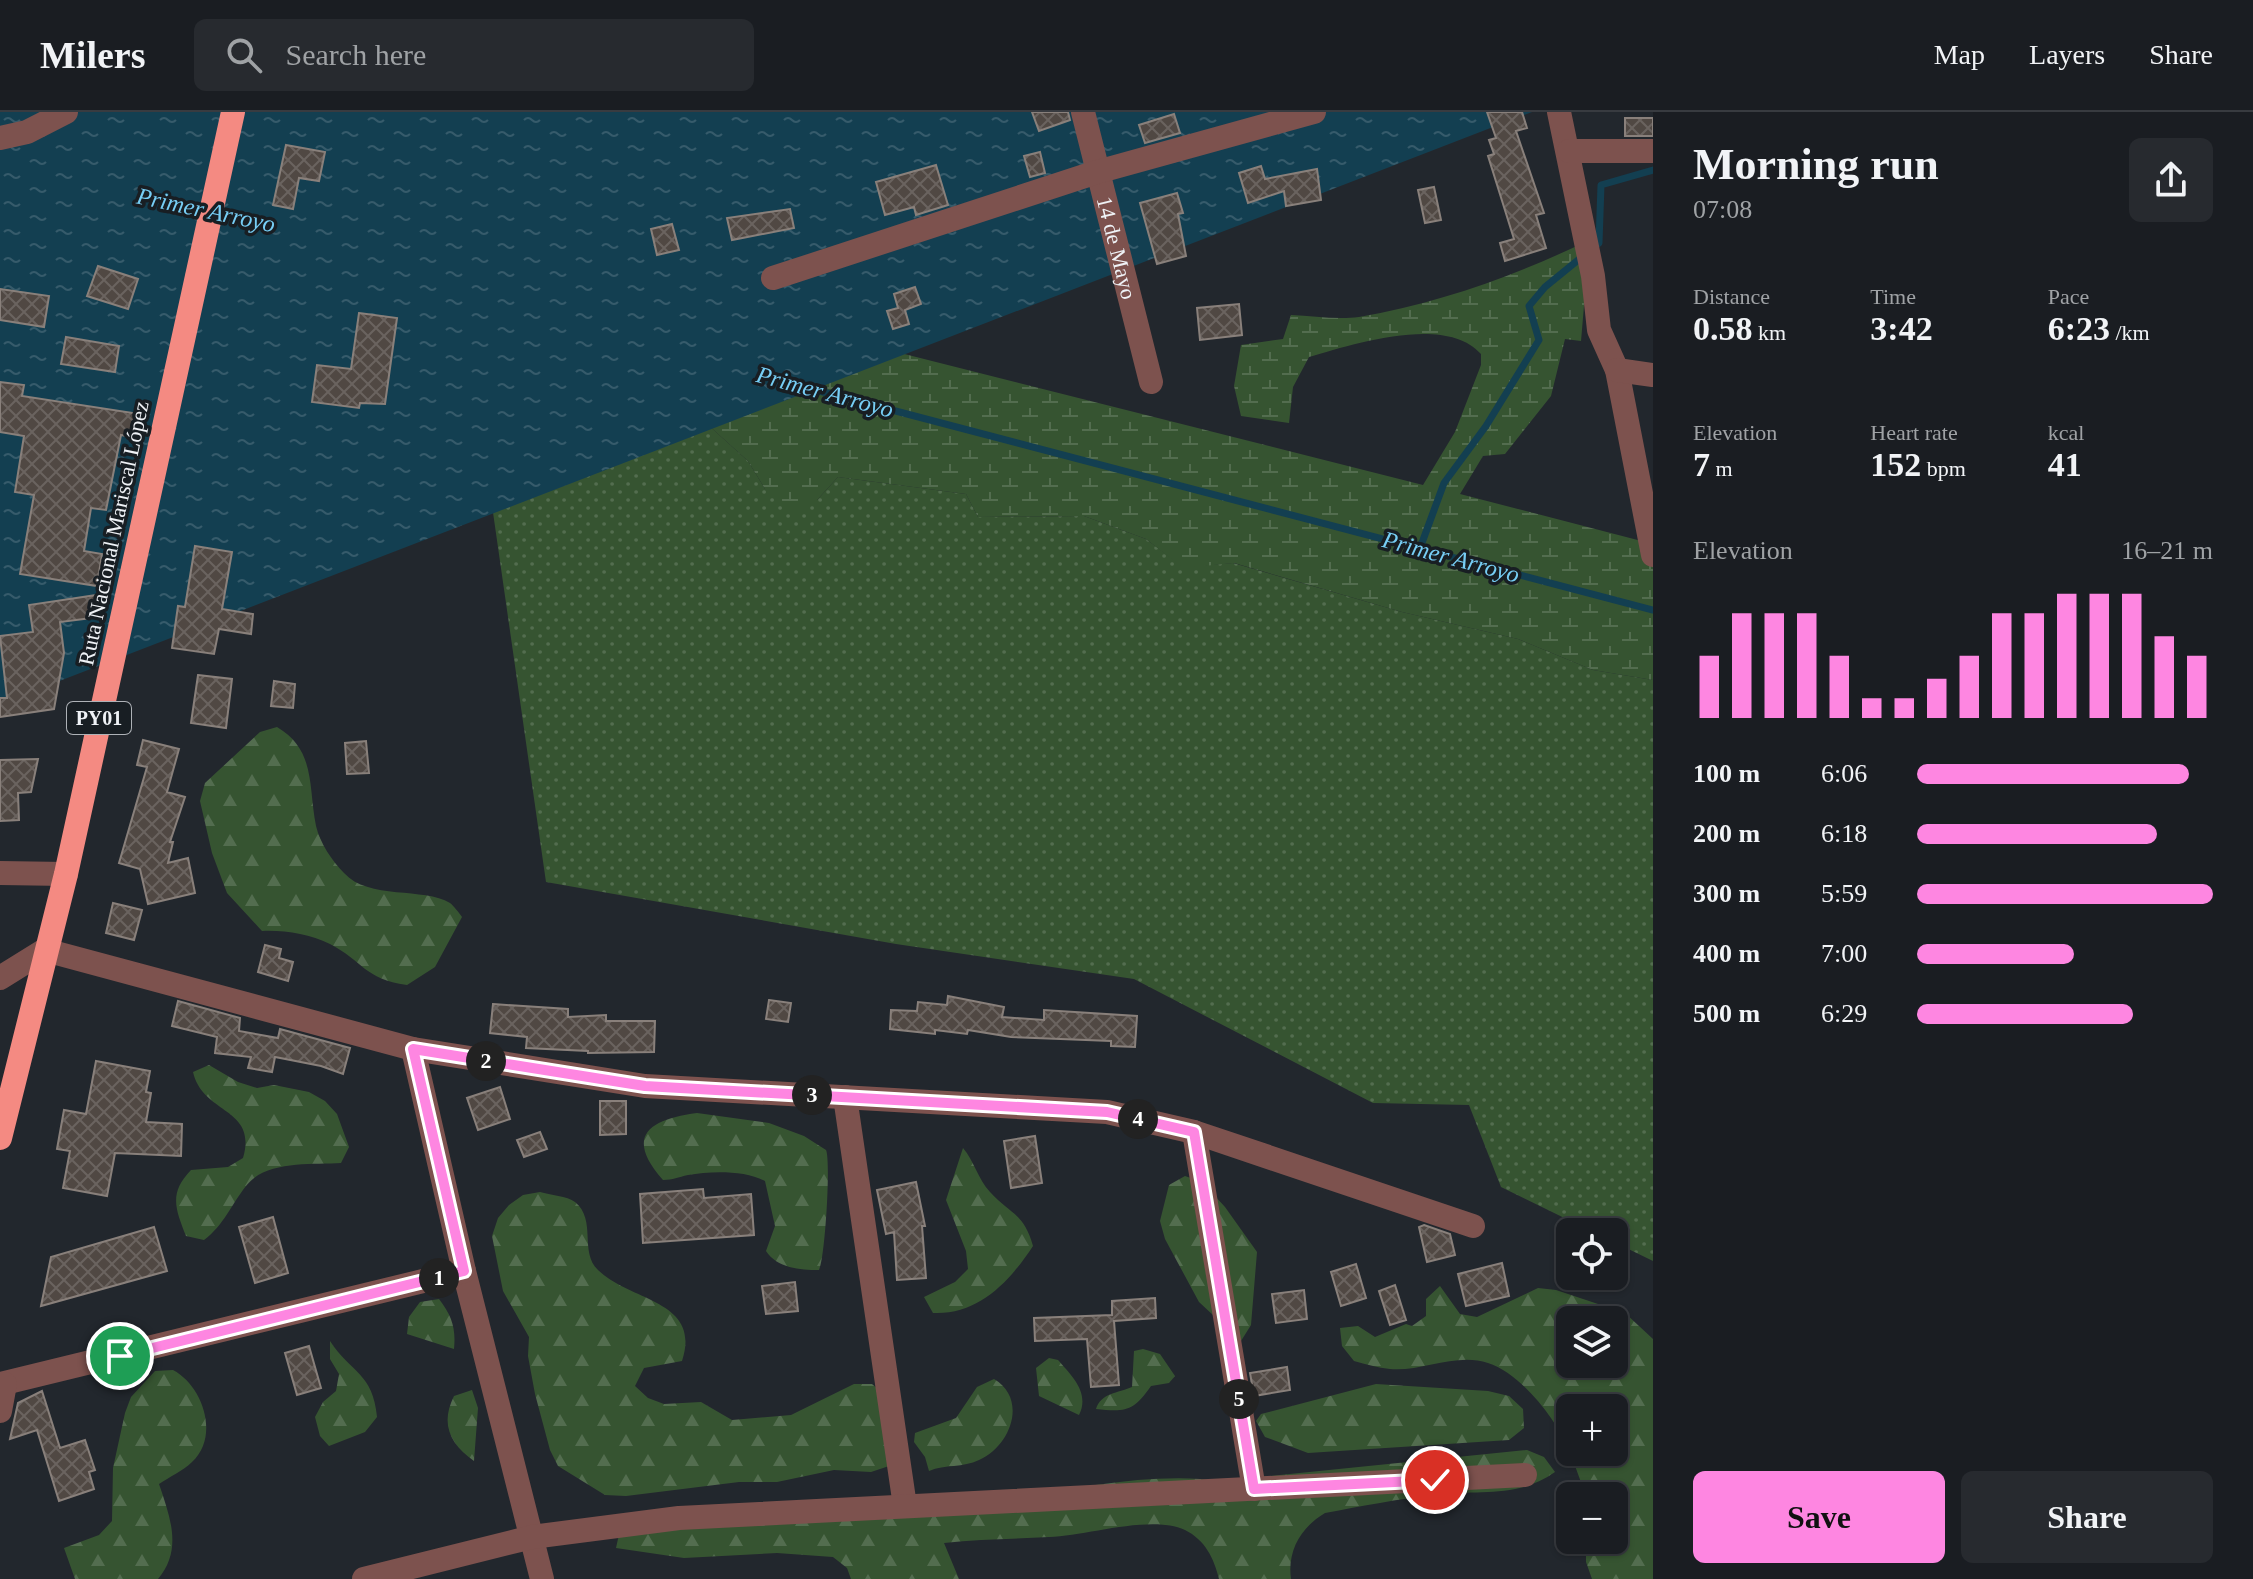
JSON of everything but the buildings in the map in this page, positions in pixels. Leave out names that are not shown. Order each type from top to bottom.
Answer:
[{"type":"highway","name":"Ruta Nacional Mariscal López","points":[[0,1138],[66,874],[233,112]]},
{"type":"street","points":[[0,138],[27,132],[66,112]]},
{"type":"street","name":"14 de Mayo","points":[[1083,112],[1151,382]]},
{"type":"street","points":[[773,278],[1097,172],[1314,112]]},
{"type":"street","points":[[1559,112],[1593,276],[1599,330],[1617,370],[1653,555]]},
{"type":"street","points":[[1569,151],[1653,151]]},
{"type":"street","points":[[1617,370],[1653,375]]},
{"type":"street","points":[[0,873],[66,874]]},
{"type":"street","points":[[0,978],[45,950],[413,1049],[645,1086],[1107,1112],[1194,1132],[1473,1226]]},
{"type":"street","points":[[413,1049],[464,1271],[542,1579]]},
{"type":"street","points":[[845,1097],[905,1506]]},
{"type":"street","points":[[1194,1132],[1254,1489]]},
{"type":"street","points":[[0,1411],[3,1384],[464,1271]]},
{"type":"street","points":[[364,1579],[532,1537],[679,1518],[1525,1475]]},
{"type":"green space","points":[[1577,246],[1585,294],[1581,341],[1565,339],[1551,396],[1505,454],[1483,456],[1460,494],[1653,544],[1653,680],[1593,670],[1518,639],[1402,612],[1234,563],[1183,568],[1146,539],[1084,516],[978,517],[966,494],[838,477],[817,500],[791,515],[765,489],[748,461],[675,395],[841,338],[1423,485],[1455,432],[1481,365],[1481,354],[1465,342],[1423,334],[1374,340],[1309,357],[1293,387],[1289,423],[1241,416],[1234,386],[1241,345],[1283,339],[1291,315],[1351,318],[1387,312],[1498,279]]},
{"type":"green space","points":[[468,338],[675,395],[748,461],[765,489],[817,500],[838,477],[966,494],[978,517],[1084,516],[1146,539],[1183,567],[1233,563],[1402,612],[1518,639],[1593,670],[1653,680],[1653,1261],[1628,1249],[1628,1218],[1564,1218],[1501,1187],[1469,1105],[1373,1103],[1134,979],[896,944],[546,882]]},
{"type":"green space","points":[[277,727],[290,736],[304,758],[318,832],[327,851],[344,873],[367,887],[439,898],[450,903],[462,917],[435,967],[407,985],[372,974],[341,950],[322,941],[297,933],[262,931],[227,893],[212,853],[200,801],[205,783],[260,732]]},
{"type":"green space","points":[[209,1065],[238,1082],[257,1088],[274,1085],[309,1092],[325,1101],[337,1114],[349,1147],[341,1163],[277,1168],[255,1178],[217,1228],[204,1240],[186,1236],[177,1209],[179,1186],[191,1170],[228,1167],[243,1158],[246,1141],[243,1129],[236,1120],[199,1086],[193,1072]]},
{"type":"green space","points":[[697,1113],[769,1123],[804,1136],[826,1150],[827,1210],[819,1270],[783,1264],[766,1251],[775,1226],[765,1181],[738,1173],[717,1172],[663,1180],[645,1151],[644,1141],[648,1132],[667,1120]]},
{"type":"green space","points":[[963,1148],[986,1187],[1021,1220],[1033,1246],[1014,1272],[979,1302],[950,1312],[933,1313],[924,1297],[955,1282],[968,1269],[966,1251],[946,1200]]},
{"type":"green space","points":[[1185,1176],[1202,1182],[1225,1207],[1257,1252],[1251,1325],[1241,1341],[1199,1302],[1165,1239],[1160,1221],[1169,1185]]},
{"type":"green space","points":[[540,1192],[572,1200],[582,1209],[589,1254],[598,1270],[612,1281],[660,1305],[673,1314],[682,1326],[685,1341],[682,1361],[644,1368],[635,1386],[648,1398],[664,1404],[701,1402],[732,1420],[791,1415],[854,1384],[872,1384],[886,1396],[889,1466],[871,1472],[834,1470],[777,1482],[739,1482],[626,1496],[605,1495],[558,1466],[550,1450],[535,1394],[528,1356],[529,1337],[503,1291],[492,1236],[498,1218],[509,1205],[523,1195]]},
{"type":"green space","points":[[1440,1286],[1460,1314],[1477,1317],[1538,1288],[1556,1290],[1604,1306],[1556,1306],[1556,1378],[1628,1378],[1628,1316],[1653,1339],[1653,1579],[1592,1579],[1586,1562],[1586,1554],[1628,1554],[1628,1482],[1581,1482],[1575,1466],[1628,1466],[1628,1394],[1556,1394],[1556,1426],[1525,1388],[1488,1363],[1464,1360],[1414,1368],[1386,1368],[1354,1361],[1342,1346],[1340,1328],[1358,1326],[1375,1337],[1406,1324],[1412,1326],[1426,1316],[1426,1299]]},
{"type":"green space","points":[[439,1299],[452,1322],[454,1349],[407,1334],[409,1317],[420,1302]]},
{"type":"green space","points":[[330,1341],[366,1382],[375,1402],[377,1417],[365,1432],[329,1446],[320,1436],[315,1417],[323,1402],[336,1391],[339,1374],[330,1359]]},
{"type":"green space","points":[[1143,1349],[1160,1354],[1175,1376],[1169,1383],[1151,1386],[1139,1401],[1128,1408],[1096,1409],[1106,1397],[1132,1387],[1134,1351]]},
{"type":"green space","points":[[1049,1358],[1058,1360],[1078,1385],[1082,1399],[1079,1415],[1039,1396],[1036,1368]]},
{"type":"green space","points":[[173,1370],[193,1387],[200,1399],[206,1426],[205,1439],[192,1462],[159,1484],[172,1533],[166,1568],[158,1579],[75,1579],[64,1548],[99,1535],[112,1521],[113,1468],[131,1397],[155,1371]]},
{"type":"green space","points":[[994,1379],[1004,1388],[1013,1410],[1007,1433],[1000,1444],[979,1460],[929,1471],[925,1457],[914,1442],[915,1433],[956,1418],[977,1387]]},
{"type":"green space","points":[[1376,1384],[1488,1391],[1509,1396],[1523,1409],[1524,1428],[1509,1440],[1308,1453],[1265,1437],[1256,1421],[1261,1414]]},
{"type":"green space","points":[[472,1390],[478,1408],[474,1461],[453,1440],[448,1424],[454,1396]]},
{"type":"green space","points":[[1527,1450],[1544,1457],[1555,1472],[1512,1490],[1451,1493],[1325,1513],[1309,1525],[1298,1541],[1291,1559],[1291,1579],[1219,1579],[1211,1557],[1198,1539],[1185,1530],[1155,1524],[1064,1536],[944,1543],[959,1579],[851,1579],[847,1568],[833,1557],[777,1553],[684,1558],[616,1548],[620,1530],[917,1506],[1119,1482],[1170,1478],[1222,1481]]},
{"type":"water","points":[[0,112],[1532,112],[0,704]]},
{"type":"waterway","points":[[1419,551],[1444,483],[1486,426],[1539,340],[1529,306],[1545,287],[1599,243],[1601,185],[1653,170]]},
{"type":"waterway","name":"Primer Arroyo","points":[[808,388],[1653,610]]},
{"type":"route","points":[[120,1356],[464,1271],[413,1049],[645,1086],[1107,1112],[1194,1132],[1254,1489],[1435,1480]]}]
